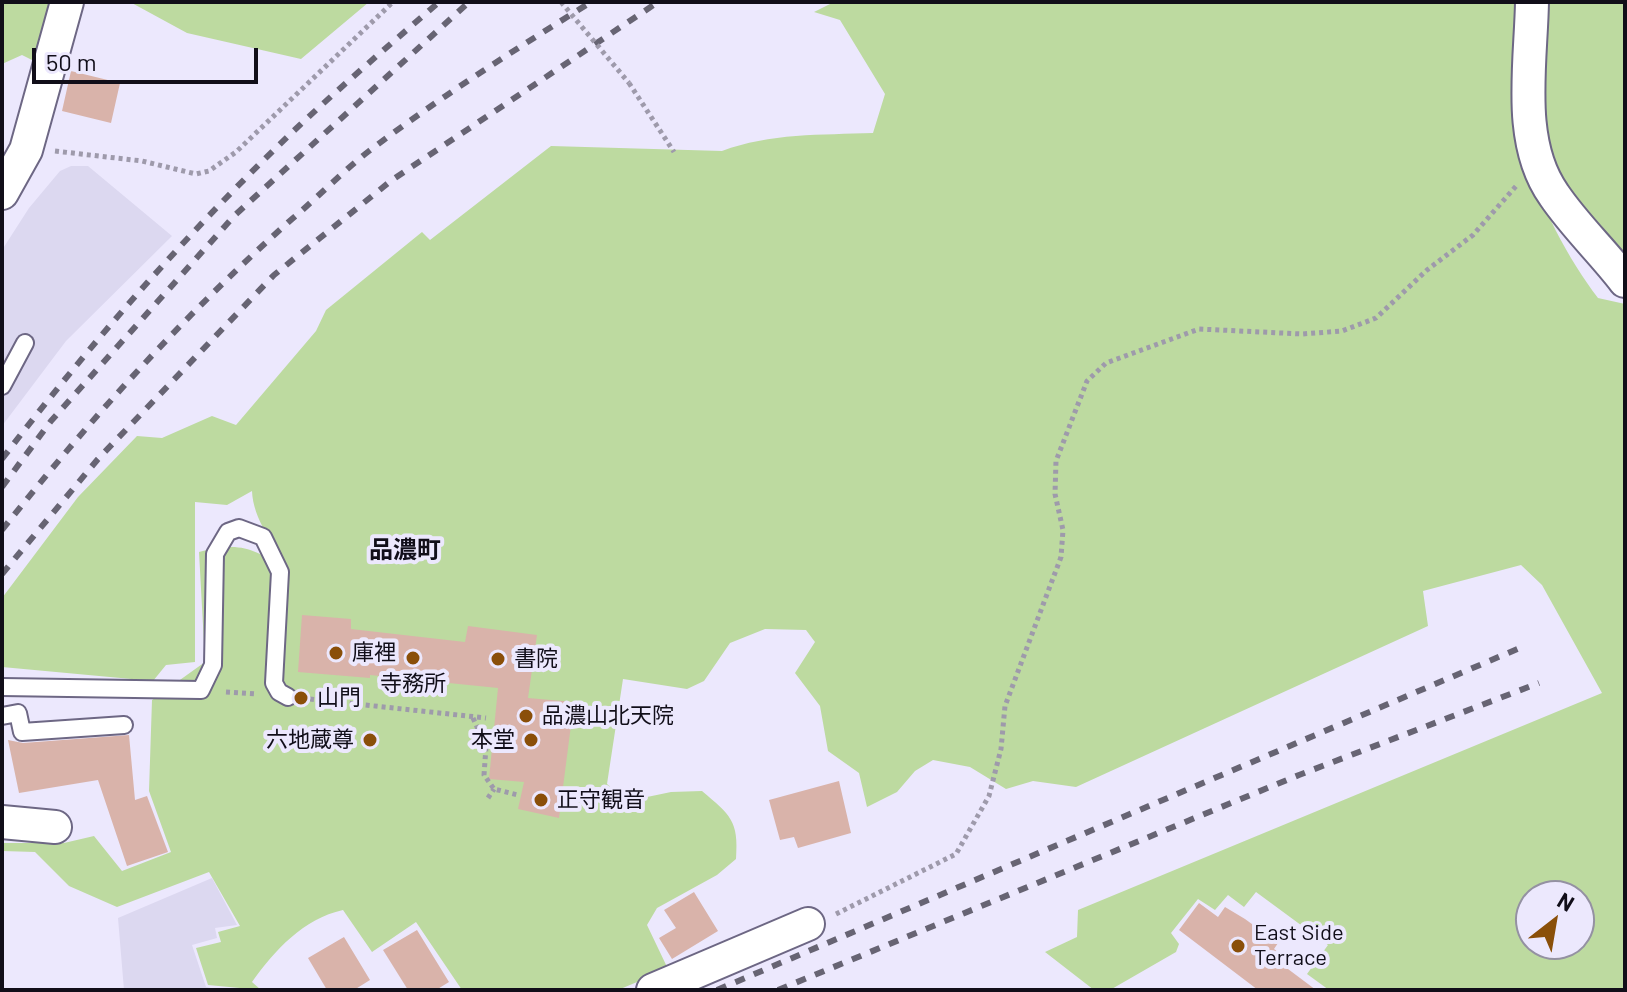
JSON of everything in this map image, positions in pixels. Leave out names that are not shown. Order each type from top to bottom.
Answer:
[{"type":"street","points":[[2,193],[26,150],[67,2]]},
{"type":"street","points":[[1532,2],[1530,99],[1534,154],[1552,194],[1625,281]]},
{"type":"street","points":[[2,822],[55,827]]},
{"type":"street","points":[[653,990],[808,924]]},
{"type":"lane","points":[[2,386],[25,343]]},
{"type":"lane","points":[[2,687],[201,690],[213,665],[215,554],[228,532],[239,528],[263,537],[280,572],[274,683],[279,692],[288,697]]},
{"type":"lane","points":[[2,716],[18,713],[22,732],[124,725]]},
{"type":"path","points":[[26,150],[142,161],[196,174],[209,171],[236,152],[393,2]]},
{"type":"path","points":[[561,2],[629,83],[674,152]]},
{"type":"path","points":[[808,924],[956,854],[977,820],[989,796],[1001,749],[1005,706],[1061,557],[1063,530],[1055,494],[1056,461],[1087,381],[1115,359],[1199,329],[1302,334],[1342,331],[1376,318],[1427,270],[1473,235],[1513,188],[1540,168]]},
{"type":"path","points":[[341,701],[486,718]]},
{"type":"path","points":[[472,717],[486,747],[484,775],[494,789],[518,795]]},
{"type":"path","points":[[488,798],[494,789]]},
{"type":"shaded area","points":[[71,166],[88,166],[172,236],[66,341],[2,426],[2,250],[29,208],[60,171]]},
{"type":"shaded area","points":[[212,878],[237,925],[215,928],[217,938],[192,945],[206,987],[221,990],[124,990],[118,918]]},
{"type":"green space","points":[[2,2],[57,2],[42,65],[22,55],[2,64]]},
{"type":"green space","points":[[130,2],[369,2],[301,59],[187,33]]},
{"type":"green space","points":[[834,2],[1525,2],[1525,119],[1532,173],[1556,230],[1587,283],[1598,298],[1625,304],[1625,990],[1329,990],[1307,974],[1328,945],[1256,892],[1244,907],[1228,895],[1215,910],[1198,899],[1171,933],[1179,944],[1176,952],[1110,990],[1094,990],[1045,952],[1077,937],[1078,910],[1602,693],[1542,585],[1521,565],[1423,591],[1428,626],[1076,787],[1033,781],[1006,789],[970,767],[933,760],[915,771],[897,792],[867,807],[859,773],[828,751],[820,706],[795,673],[815,642],[806,630],[765,629],[730,643],[704,681],[687,689],[623,679],[607,784],[628,801],[671,792],[702,791],[731,819],[737,846],[736,859],[717,875],[657,908],[647,925],[668,969],[618,990],[462,990],[416,922],[372,952],[343,910],[315,921],[291,937],[252,982],[261,990],[208,985],[196,948],[221,942],[218,932],[240,926],[209,872],[117,907],[69,886],[35,852],[2,851],[2,843],[64,843],[94,836],[122,871],[171,852],[149,791],[152,700],[205,662],[199,552],[237,547],[265,556],[288,569],[260,522],[252,491],[227,505],[195,502],[195,662],[166,665],[153,681],[2,667],[2,598],[78,497],[137,436],[162,438],[212,416],[236,425],[316,331],[326,310],[422,232],[430,240],[551,146],[722,151],[777,138],[873,133],[885,94],[840,20],[814,12]]},
{"type":"green space","points":[[1537,2],[1625,2],[1625,275],[1558,191],[1535,100]]},
{"type":"building","points":[[71,71],[120,83],[111,123],[62,111]]},
{"type":"building","points":[[302,615],[351,619],[351,629],[465,642],[468,626],[537,635],[528,698],[574,702],[559,818],[518,809],[524,782],[489,779],[498,688],[370,675],[370,678],[298,672]]},
{"type":"building","points":[[129,735],[135,800],[147,796],[168,852],[127,866],[98,780],[19,793],[8,740],[23,743]]},
{"type":"building","points":[[839,781],[851,833],[798,848],[794,837],[780,840],[769,800]]},
{"type":"building","points":[[694,892],[718,931],[672,959],[659,938],[676,928],[664,910]]},
{"type":"building","name":"East Side Terrace","points":[[1199,903],[1218,917],[1225,907],[1278,943],[1274,949],[1281,954],[1276,960],[1316,990],[1258,990],[1179,930]]},
{"type":"building","points":[[417,930],[449,982],[436,990],[408,990],[383,950]]},
{"type":"building","points":[[344,937],[370,980],[354,990],[327,990],[308,958]]},
{"type":"railway","points":[[2,459],[108,328],[222,202],[302,123],[439,2]]},
{"type":"railway","points":[[2,487],[51,421],[235,215],[469,2]]},
{"type":"railway","points":[[2,530],[105,407],[177,330],[252,255],[340,176],[423,112],[591,2]]},
{"type":"railway","points":[[2,574],[98,459],[274,275],[392,180],[658,2]]},
{"type":"railway","points":[[717,990],[1522,647]]},
{"type":"railway","points":[[778,990],[1299,775],[1539,683]]},
{"type":"place","name":"庫裡","points":[[336,653]]},
{"type":"place","name":"寺務所","points":[[413,658]]},
{"type":"place","name":"書院","points":[[498,659]]},
{"type":"place","name":"山門","points":[[301,698]]},
{"type":"place","name":"品濃山北天院","points":[[526,716]]},
{"type":"place","name":"六地蔵尊","points":[[370,740]]},
{"type":"place","name":"本堂","points":[[531,740]]},
{"type":"place","name":"正守観音","points":[[541,800]]},
{"type":"place","name":"East Side Terrace","points":[[1238,946]]},
{"type":"district","name":"品濃町","points":[[405,550]]}]
